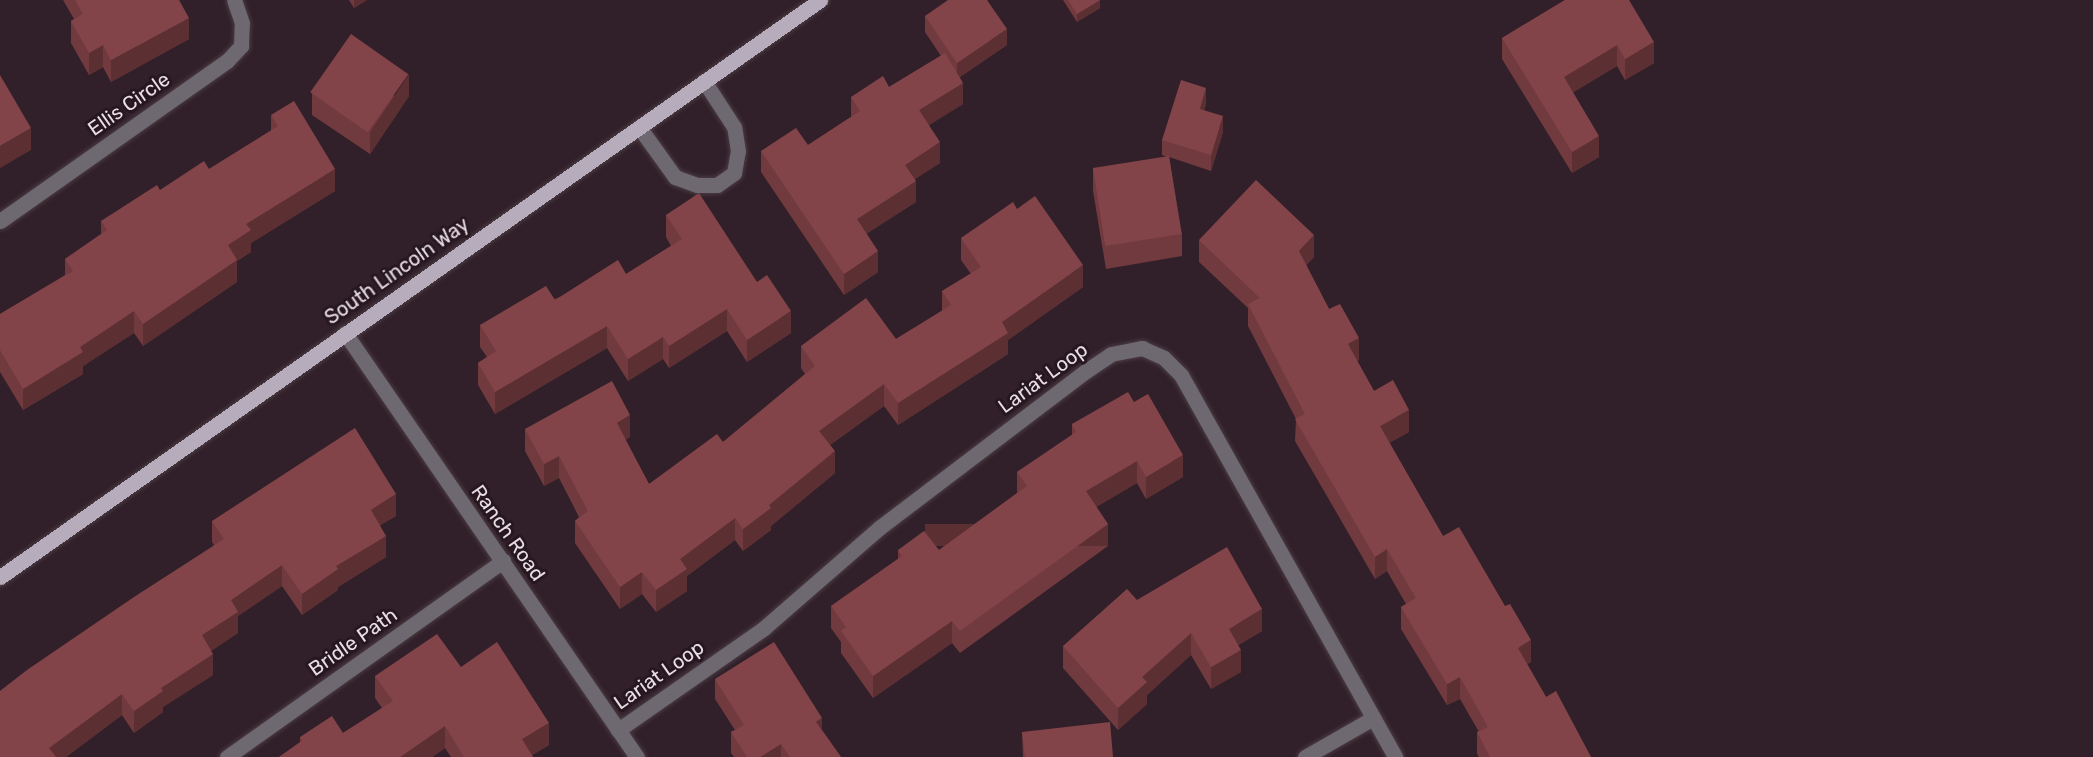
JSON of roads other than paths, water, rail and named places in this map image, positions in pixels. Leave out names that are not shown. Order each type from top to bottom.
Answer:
[{"type":"main road","name":"South Lincoln Way","points":[[0,577],[820,0]]},
{"type":"street","name":"Ellis Circle","points":[[0,221],[227,61],[241,46],[242,23],[234,0]]},
{"type":"street","points":[[639,127],[675,177],[697,185],[717,184],[734,173],[738,151],[734,127],[704,81]]},
{"type":"street","name":"Ranch Road","points":[[345,333],[637,757]]},
{"type":"street","name":"Lariat Loop","points":[[618,730],[764,628],[879,528],[1086,371],[1112,354],[1142,348],[1164,358],[1181,375],[1395,757]]},
{"type":"street","name":"Bridle Path","points":[[227,757],[503,561]]},
{"type":"street","points":[[1305,757],[1373,718]]}]
